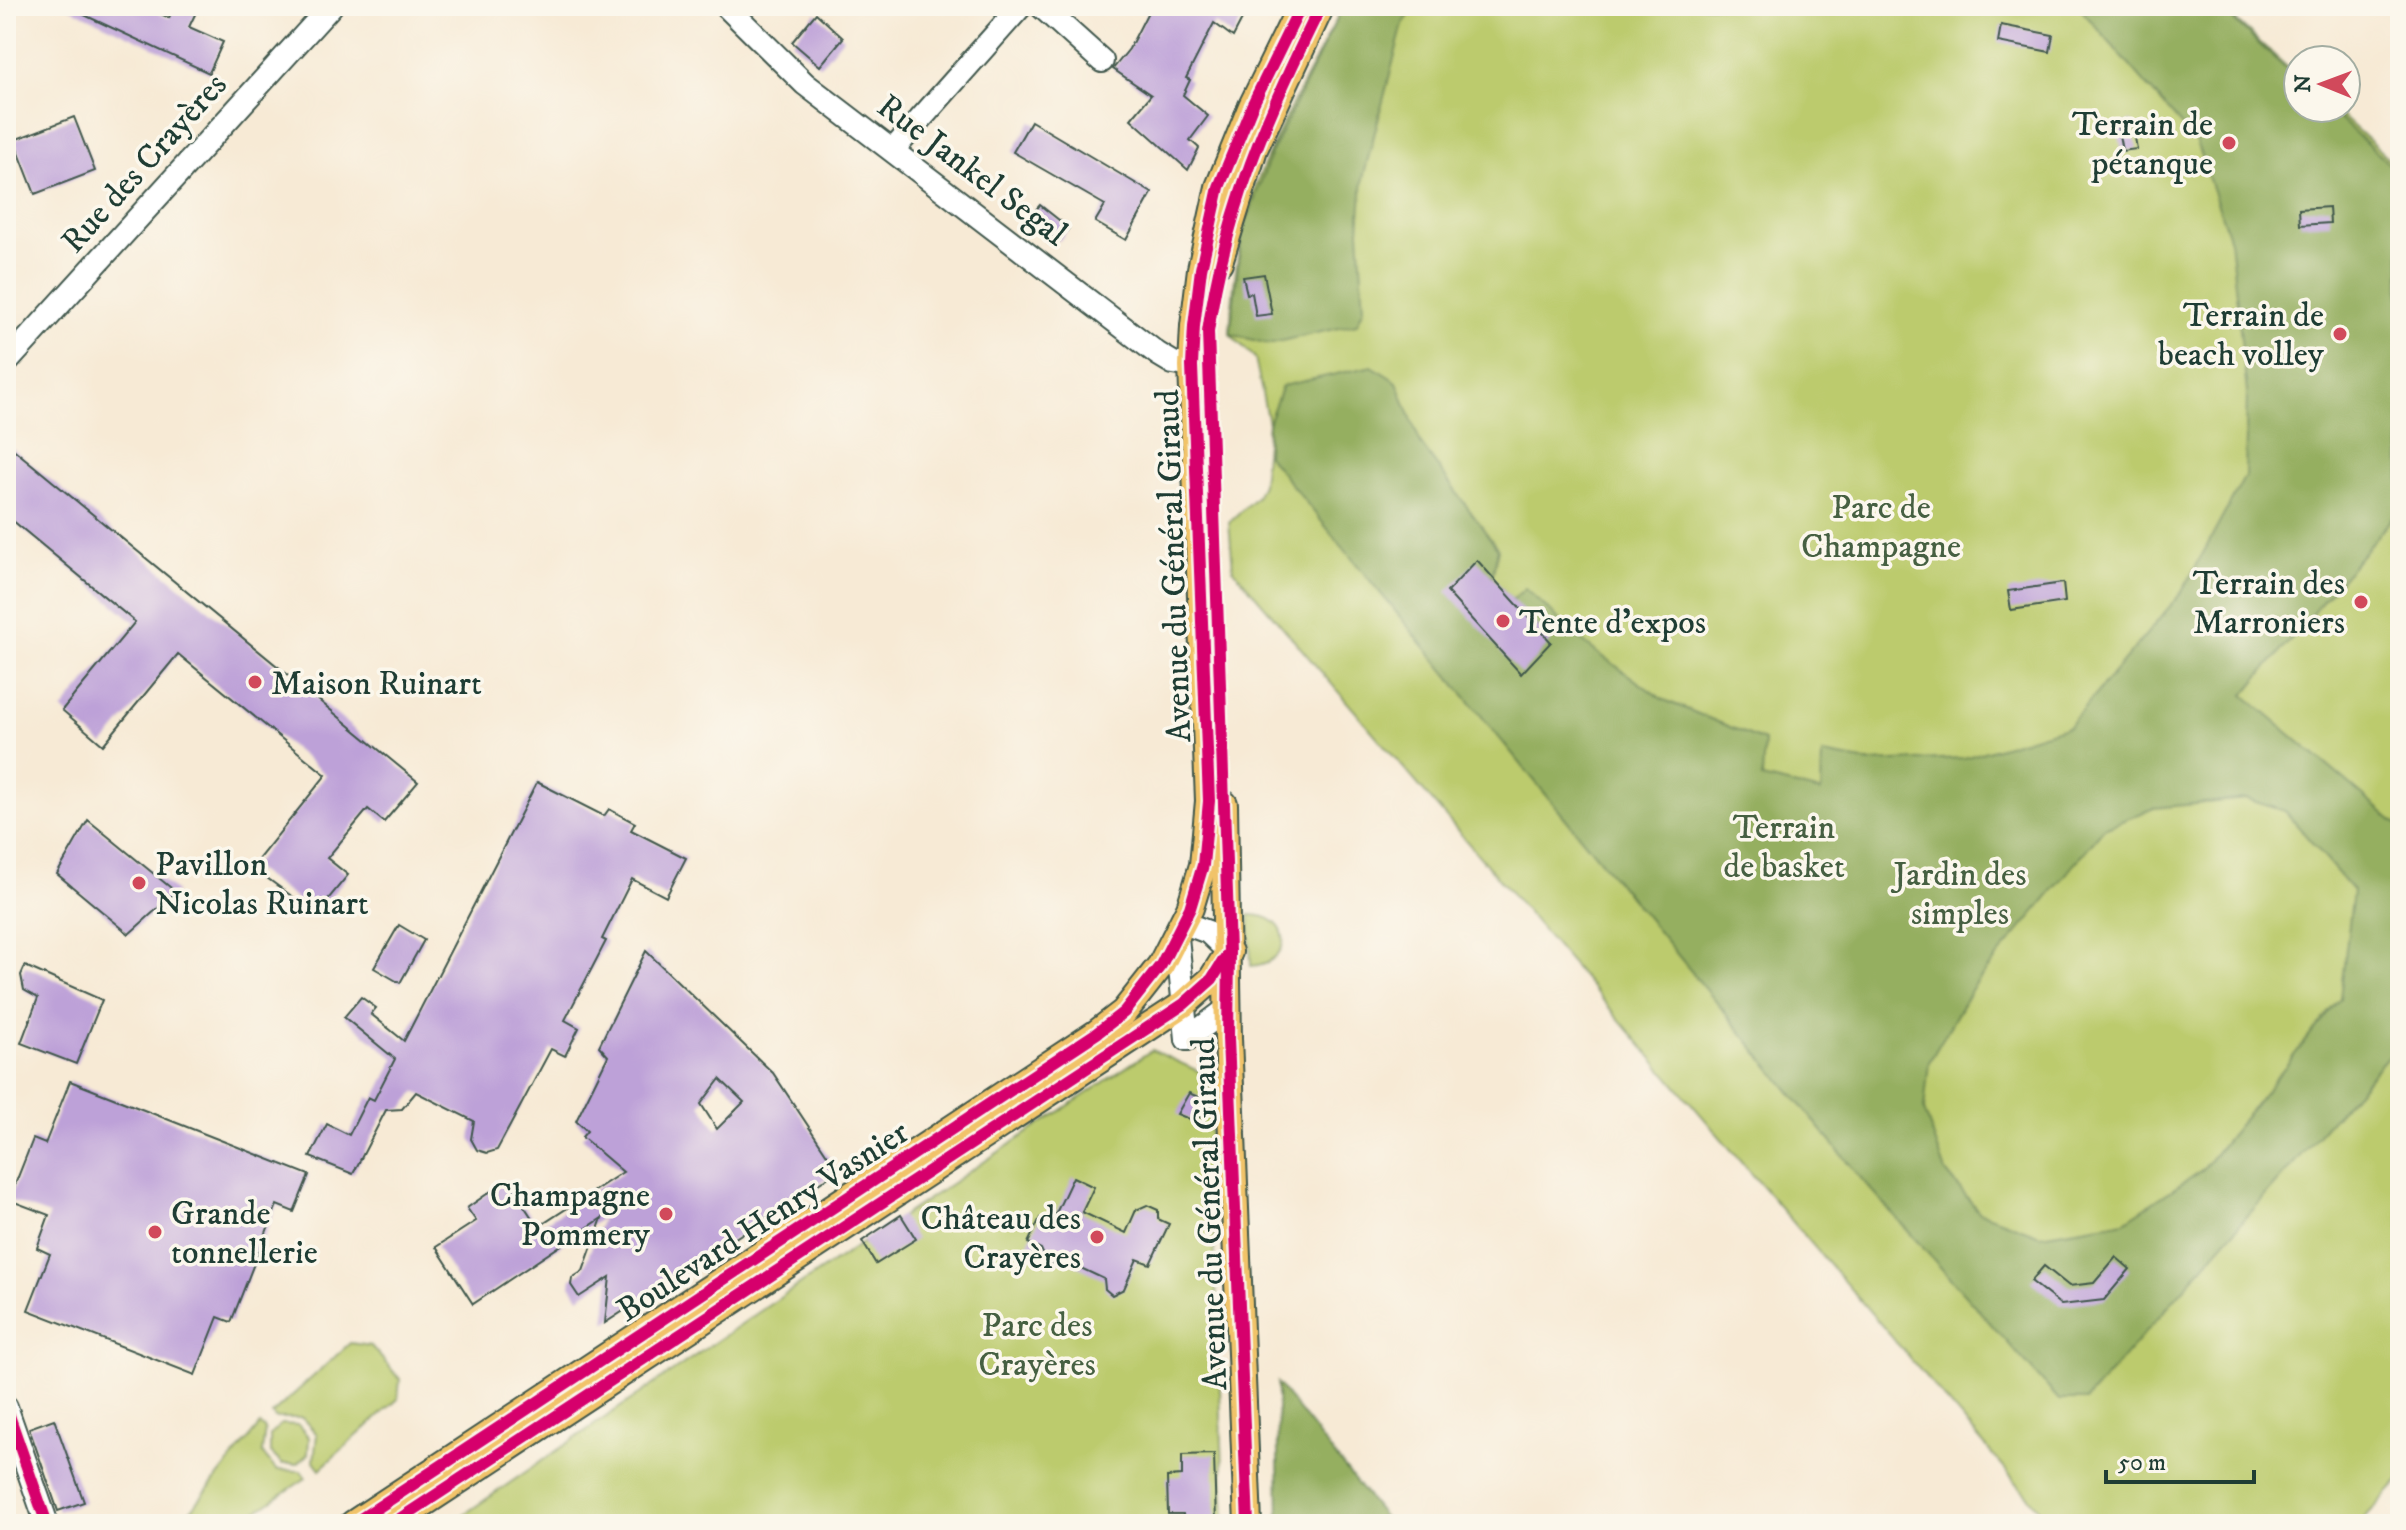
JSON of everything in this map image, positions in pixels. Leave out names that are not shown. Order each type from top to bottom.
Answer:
[{"type":"main road","name":"Avenue du Général Giraud","points":[[1181,930],[1203,865],[1209,801],[1192,366],[1201,269],[1219,187],[1252,106],[1301,6]]},
{"type":"main road","name":"Avenue du Général Giraud","points":[[1248,1524],[1228,1008],[1229,952],[1208,332],[1217,270],[1228,225],[1254,149],[1321,6]]},
{"type":"main road","name":"Boulevard Henry Vasnier","points":[[353,1524],[1097,1033],[1124,1012],[1140,993],[1181,930]]},
{"type":"main road","name":"Boulevard Henry Vasnier","points":[[392,1524],[1184,1004],[1212,979],[1229,952]]},
{"type":"street","name":"Rue des Crayères","points":[[6,363],[331,6]]},
{"type":"street","name":"Rue Jankel Segal","points":[[726,6],[797,77],[1158,354],[1173,363],[1192,366]]},
{"type":"street","points":[[893,150],[1021,6]]},
{"type":"street","points":[[1041,6],[1102,61]]},
{"type":"street","points":[[1228,1008],[1187,1039],[1181,930],[1208,932],[1229,952]]},
{"type":"street","points":[[6,1407],[47,1524]]},
{"type":"green space","name":"Parc de Champagne","points":[[1343,6],[2220,6],[2282,62],[2282,124],[2351,124],[2400,169],[2400,1480],[2359,1524],[2052,1524],[1233,569],[1229,522],[1256,497],[1262,484],[1268,423],[1255,358],[1230,334],[1235,279],[1252,196],[1288,113]]},
{"type":"green space","points":[[1343,6],[1416,6],[1403,24],[1363,178],[1359,231],[1364,308],[1357,324],[1268,344],[1230,334],[1242,234],[1271,153]]},
{"type":"green space","points":[[2078,6],[2218,6],[2282,65],[2282,124],[2345,124],[2400,174],[2400,509],[2244,695],[2400,827],[2400,1042],[2086,1400],[2059,1400],[1865,1183],[1267,455],[1268,423],[1282,386],[1372,366],[1397,382],[1421,444],[1498,549],[1492,578],[1512,600],[1525,588],[1587,645],[1662,699],[1764,741],[1762,778],[1821,792],[1822,754],[1869,762],[1964,758],[2069,726],[2182,592],[2245,476],[2247,393],[2230,240],[2196,142]],"holes":[[[2246,799],[2285,811],[2353,891],[2340,998],[2203,1169],[2125,1221],[2040,1235],[1979,1212],[1946,1172],[1924,1110],[1929,1062],[1973,987],[2104,828],[2154,808]]]},
{"type":"green space","points":[[1249,915],[1274,922],[1281,930],[1283,939],[1282,948],[1276,956],[1266,963],[1251,966]]},
{"type":"green space","name":"Parc des Crayères","points":[[1152,1050],[1200,1072],[1208,1068],[1225,1524],[450,1524],[772,1303]]},
{"type":"green space","points":[[350,1343],[371,1346],[400,1379],[398,1399],[320,1469],[314,1461],[317,1434],[302,1418],[275,1418],[272,1414]]},
{"type":"green space","points":[[1277,1383],[1389,1524],[1279,1524]]},
{"type":"green space","points":[[281,1424],[298,1425],[309,1437],[308,1454],[297,1464],[282,1464],[270,1452],[270,1435]]},
{"type":"green space","points":[[260,1425],[265,1429],[262,1453],[276,1470],[301,1471],[306,1478],[237,1524],[187,1524],[183,1520]]},
{"type":"building","points":[[65,6],[144,6],[169,18],[174,6],[199,6],[189,27],[223,42],[209,73]]},
{"type":"building","points":[[1151,6],[1249,6],[1233,37],[1214,23],[1186,78],[1190,80],[1183,95],[1208,116],[1190,140],[1199,148],[1188,170],[1131,119],[1151,95],[1113,69],[1129,49]]},
{"type":"building","points":[[816,13],[843,38],[820,66],[792,42]]},
{"type":"building","points":[[2001,25],[2053,35],[2050,52],[1998,42]]},
{"type":"building","points":[[74,117],[95,171],[35,194],[14,140]]},
{"type":"building","points":[[1031,121],[1152,193],[1126,240],[1095,222],[1105,205],[1013,152]]},
{"type":"building","points":[[2132,121],[2137,149],[2122,151],[2117,124]]},
{"type":"building","points":[[1040,205],[1069,228],[1059,241],[1028,219]]},
{"type":"building","points":[[2329,207],[2330,223],[2300,225],[2299,209]]},
{"type":"building","points":[[1264,274],[1272,314],[1256,316],[1252,293],[1247,294],[1243,277]]},
{"type":"building","name":"Maison Ruinart","points":[[6,443],[418,782],[384,822],[368,809],[327,858],[348,875],[316,914],[252,867],[326,775],[178,654],[103,745],[62,710],[135,622],[6,515]]},
{"type":"building","name":"Tente d'expos","points":[[1477,560],[1551,642],[1521,674],[1447,592]]},
{"type":"building","points":[[2063,583],[2065,602],[2011,610],[2008,591]]},
{"type":"building","points":[[537,782],[604,816],[609,809],[635,823],[631,830],[686,858],[666,897],[632,879],[602,939],[606,941],[565,1020],[579,1028],[565,1056],[551,1049],[497,1150],[487,1153],[477,1150],[471,1139],[474,1121],[416,1092],[402,1109],[386,1110],[353,1174],[310,1157],[327,1124],[349,1135],[368,1097],[374,1100],[395,1059],[344,1017],[361,997],[376,1008],[371,1014],[404,1041]]},
{"type":"building","name":"Pavillon Nicolas Ruinart","points":[[88,820],[176,892],[129,934],[57,874]]},
{"type":"building","points":[[399,925],[424,940],[400,983],[374,968]]},
{"type":"building","points":[[646,951],[773,1073],[838,1171],[605,1323],[610,1277],[579,1297],[571,1285],[572,1278],[583,1271],[602,1218],[473,1304],[436,1247],[476,1221],[467,1208],[507,1180],[538,1227],[623,1172],[582,1137],[587,1131],[576,1121],[608,1056],[599,1046]],"holes":[[[720,1079],[744,1102],[717,1129],[701,1104]]]},
{"type":"building","points":[[25,966],[102,1000],[76,1064],[21,1043],[38,998],[24,990],[21,975]]},
{"type":"building","name":"Grande tonnellerie","points":[[70,1081],[309,1175],[294,1212],[277,1205],[231,1322],[218,1317],[195,1375],[28,1310],[50,1254],[37,1248],[49,1215],[9,1200],[33,1139],[45,1144]]},
{"type":"building","points":[[1189,1093],[1205,1100],[1205,1119],[1196,1116],[1194,1121],[1177,1114]]},
{"type":"building","name":"Château des Crayères","points":[[1073,1177],[1094,1187],[1082,1212],[1126,1233],[1136,1210],[1147,1205],[1158,1210],[1158,1219],[1169,1224],[1150,1264],[1137,1259],[1124,1289],[1112,1295],[1105,1289],[1104,1279],[1064,1260],[1048,1265],[1041,1249],[1028,1243],[1040,1218],[1050,1226]]},
{"type":"building","points":[[901,1215],[916,1239],[876,1264],[862,1241]]},
{"type":"building","points":[[2116,1257],[2130,1269],[2104,1300],[2061,1305],[2031,1281],[2044,1266],[2069,1286],[2094,1283]]},
{"type":"building","points":[[54,1419],[84,1502],[58,1511],[29,1428]]},
{"type":"building","points":[[1214,1454],[1216,1524],[1184,1524],[1183,1514],[1168,1514],[1167,1477],[1182,1476],[1182,1455]]},
{"type":"cycle path","points":[[353,1524],[1097,1033],[1124,1012],[1161,965],[1190,908],[1203,865],[1209,801],[1192,366],[1201,269],[1219,187],[1252,106],[1301,6]]},
{"type":"cycle path","points":[[1248,1524],[1228,1038],[1229,952],[1208,332],[1225,245],[1237,204],[1266,125],[1321,6]]},
{"type":"cycle path","points":[[392,1524],[1184,1004],[1212,979],[1229,952]]},
{"type":"cycle path","points":[[6,1407],[47,1524]]},
{"type":"place","name":"Terrain de pétanque","points":[[2229,143]]},
{"type":"place","name":"Terrain de beach volley","points":[[2340,334]]},
{"type":"place","name":"Terrain des Marroniers","points":[[2361,602]]},
{"type":"place","name":"Tente d'expos","points":[[1503,621]]},
{"type":"place","name":"Maison Ruinart","points":[[255,682]]},
{"type":"place","name":"Pavillon Nicolas Ruinart","points":[[139,883]]},
{"type":"place","name":"Champagne Pommery","points":[[666,1214]]},
{"type":"place","name":"Grande tonnellerie","points":[[155,1232]]},
{"type":"place","name":"Château des Crayères","points":[[1097,1237]]},
{"type":"park label","name":"Terrain de basket","points":[[1784,846]]},
{"type":"park label","name":"Jardin des simples","points":[[1960,892]]}]
